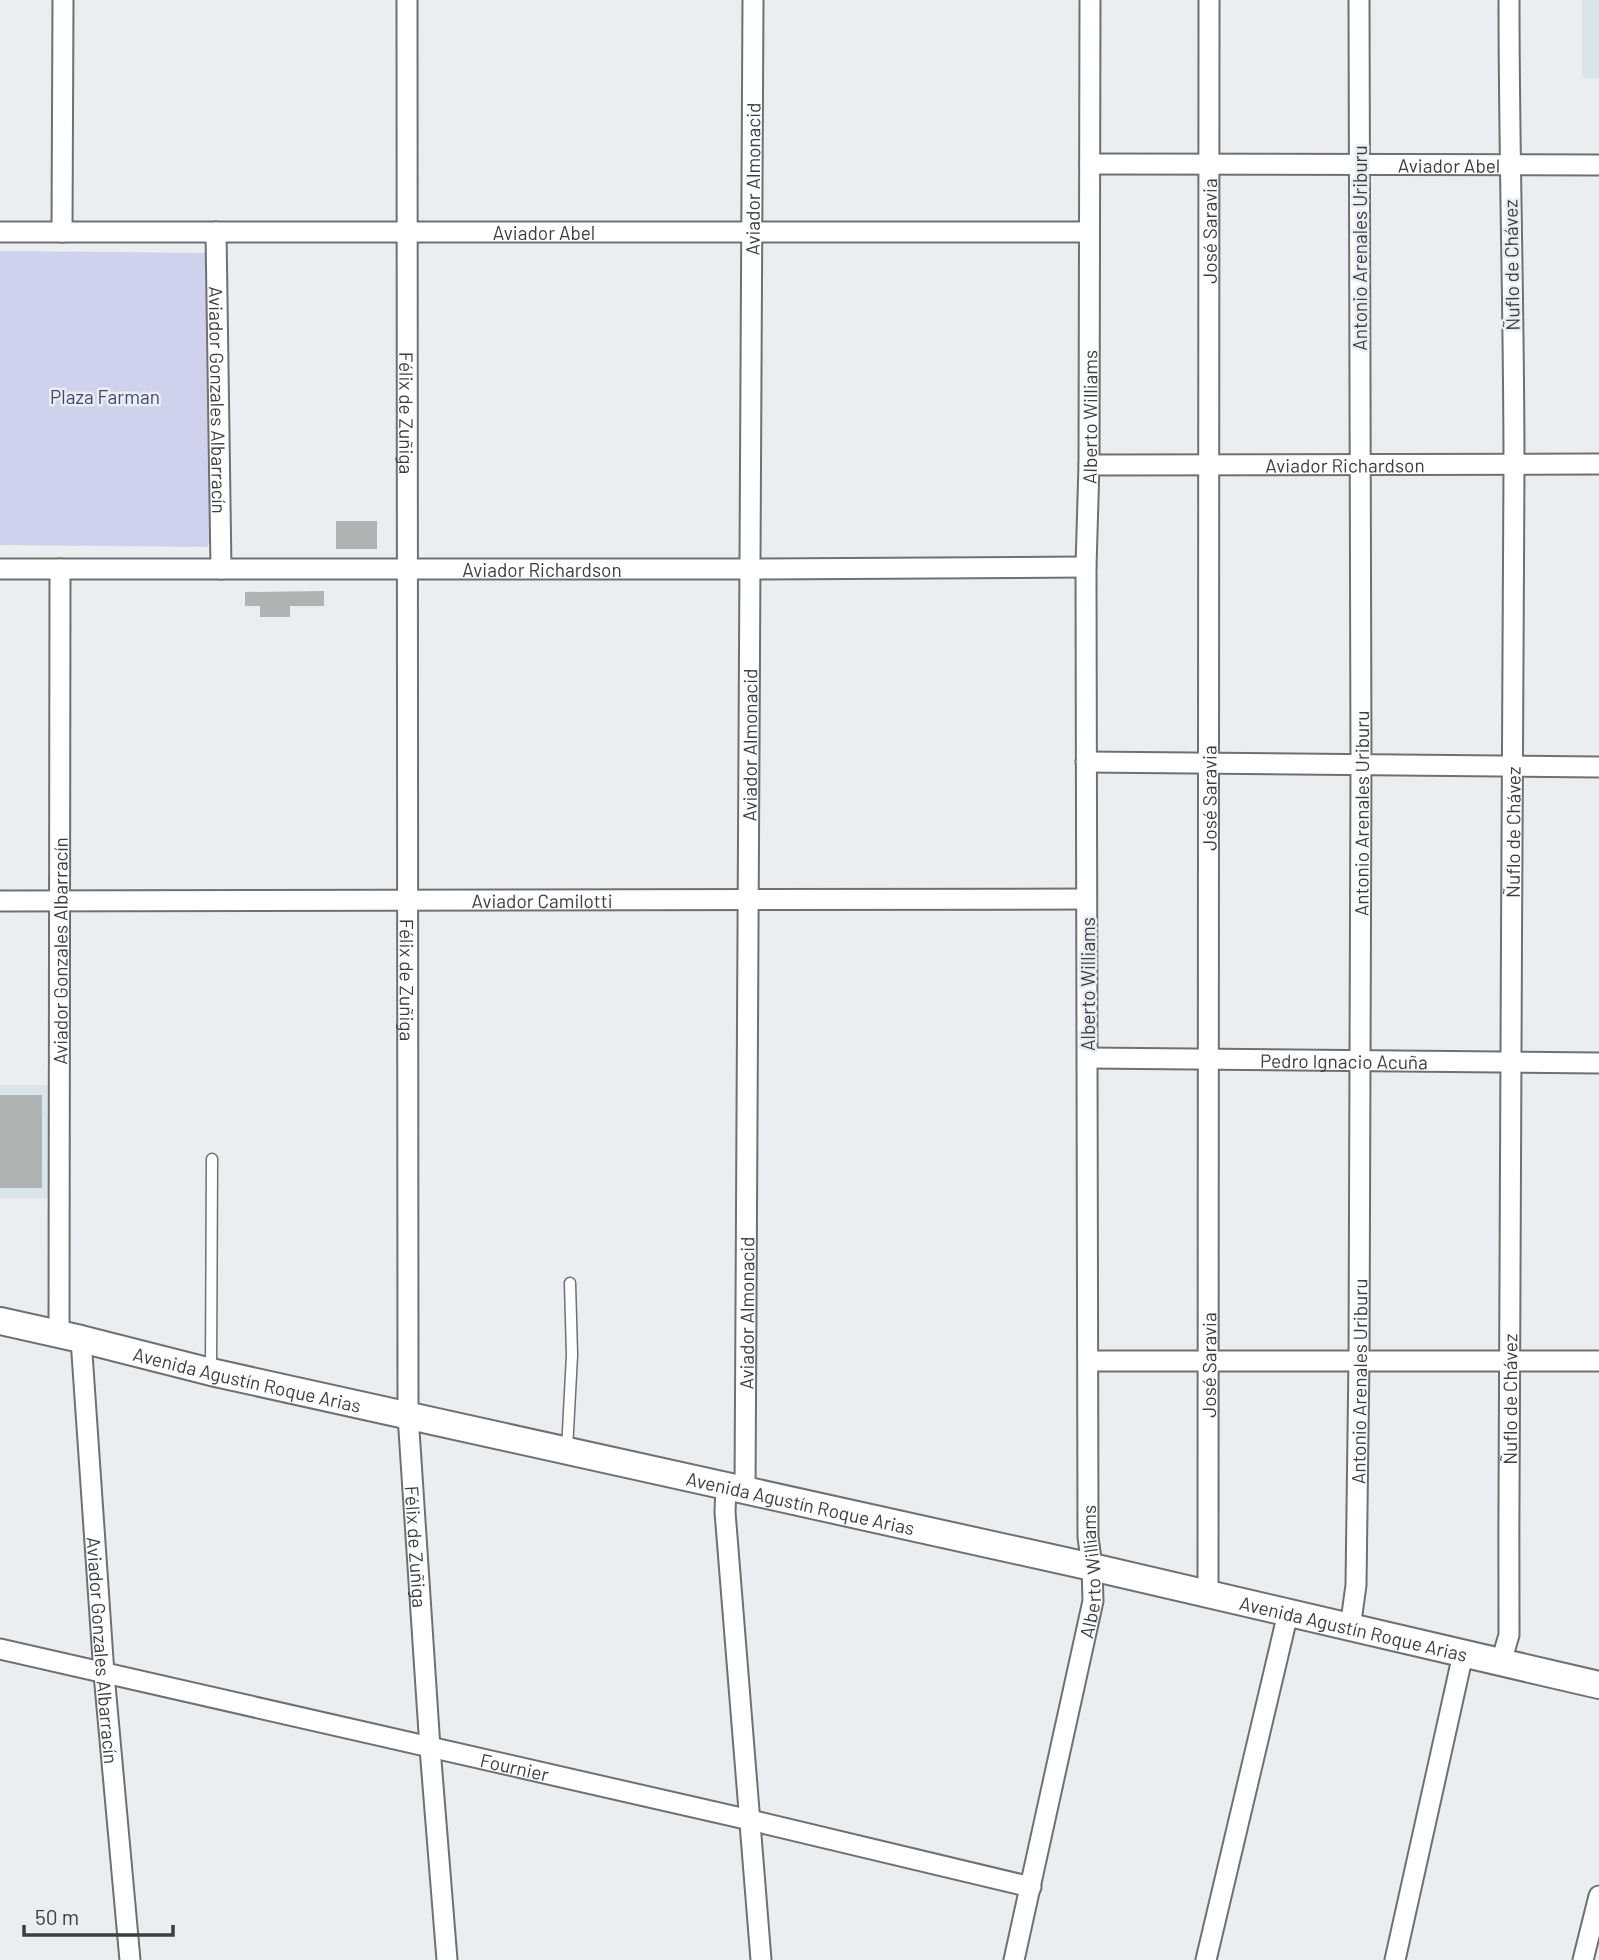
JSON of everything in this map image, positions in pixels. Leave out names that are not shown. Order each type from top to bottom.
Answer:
[{"type":"main road","name":"Avenida Agustín Roque Arias","points":[[0,1321],[211,1372],[1092,1567],[1599,1685]]},
{"type":"street","points":[[62,232],[63,0]]},
{"type":"street","name":"Félix de Zuñiga","points":[[408,0],[408,1415],[447,1960]]},
{"type":"street","name":"Aviador Almonacid","points":[[753,0],[749,569],[750,901],[736,1488],[725,1512],[761,1960]]},
{"type":"street","name":"Alberto Williams","points":[[1014,1960],[1093,1601],[1088,1538],[1086,899],[1090,0]]},
{"type":"street","name":"José Saravia","points":[[1208,1594],[1209,0]]},
{"type":"street","name":"Antonio Arenales Uriburu","points":[[1350,1629],[1356,1585],[1360,1359],[1359,0]]},
{"type":"street","name":"Ñuflo de Chávez","points":[[1501,1662],[1508,1635],[1514,464],[1508,0]]},
{"type":"street","name":"Aviador Abel","points":[[1090,164],[1599,164]]},
{"type":"street","name":"Aviador Abel","points":[[0,232],[1090,232]]},
{"type":"street","name":"Aviador Gonzales Albarracín","points":[[216,232],[220,569]]},
{"type":"street","name":"Aviador Richardson","points":[[1090,465],[1599,464]]},
{"type":"street","name":"Aviador Richardson","points":[[0,569],[1086,566]]},
{"type":"street","name":"Aviador Gonzales Albarracín","points":[[60,569],[59,901],[70,1336],[130,1960]]},
{"type":"street","points":[[1086,762],[1599,767]]},
{"type":"street","name":"Aviador Camilotti","points":[[0,901],[1086,899]]},
{"type":"street","name":"Pedro Ignacio Acuña","points":[[1087,1058],[1599,1063]]},
{"type":"street","points":[[1089,1361],[1599,1361]]},
{"type":"street","points":[[1206,1960],[1288,1613]]},
{"type":"street","name":"Fournier","points":[[0,1649],[750,1820],[1031,1888]]},
{"type":"street","points":[[1395,1960],[1463,1654]]},
{"type":"street","points":[[1583,1960],[1599,1896]]},
{"type":"lane","points":[[211,1372],[212,1158]]},
{"type":"lane","points":[[567,1451],[572,1355],[570,1283]]},
{"type":"shaded area","points":[[1582,0],[1599,0],[1599,78],[1582,78]]},
{"type":"shaded area","points":[[0,1085],[51,1085],[52,1198],[0,1198]]},
{"type":"green space","name":"Plaza Farman","points":[[0,251],[208,253],[212,538],[207,547],[0,545]]},
{"type":"building","points":[[336,521],[377,521],[377,549],[336,549]]},
{"type":"building","points":[[324,591],[324,606],[290,606],[290,617],[260,617],[260,606],[245,606],[245,592]]},
{"type":"building","points":[[0,1095],[42,1095],[42,1188],[0,1188]]}]
